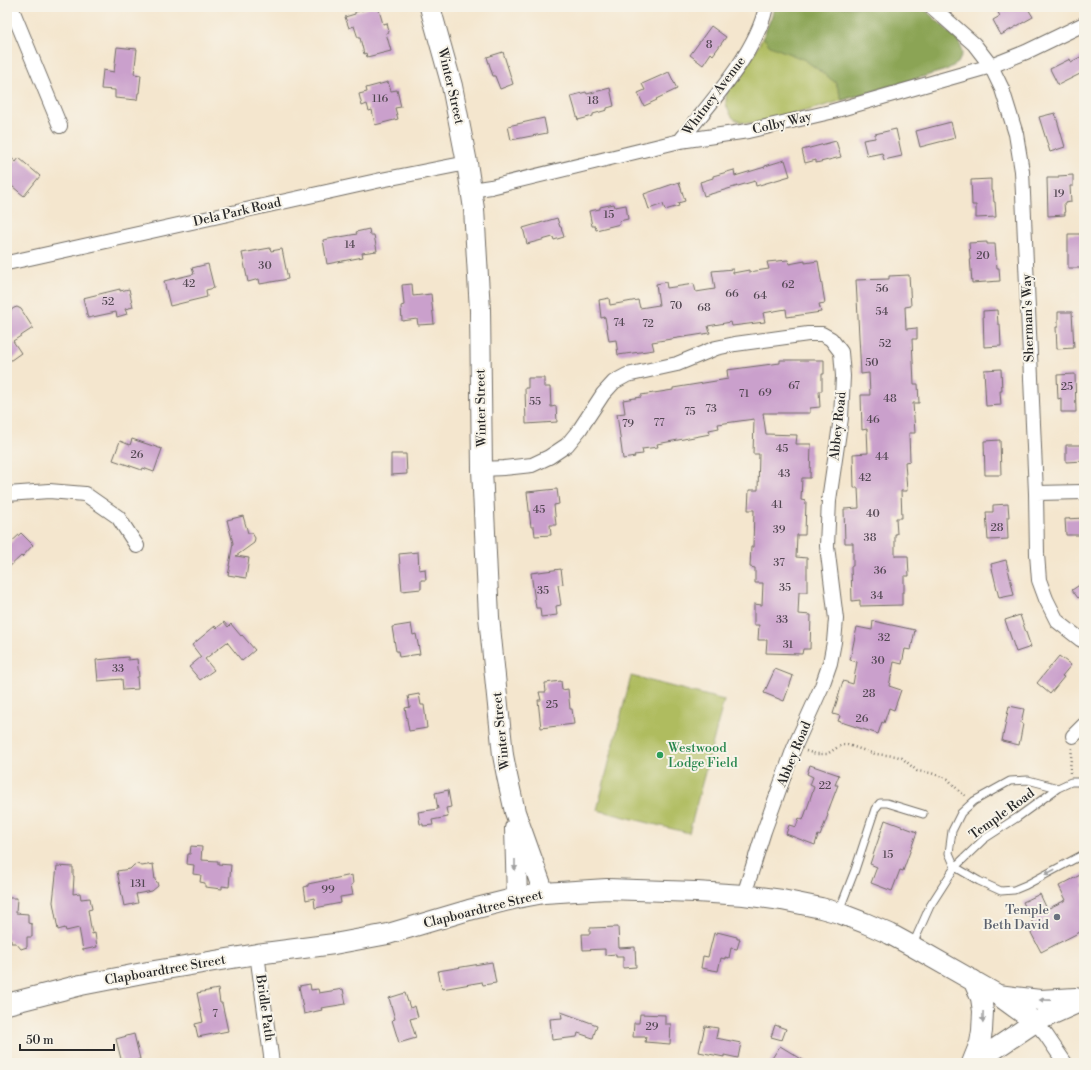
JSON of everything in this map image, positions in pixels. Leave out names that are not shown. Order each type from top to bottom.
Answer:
[{"type":"street","points":[[11,7],[60,126]]},
{"type":"street","name":"Winter Street","points":[[430,7],[452,86],[467,163],[474,209],[480,310],[482,469],[490,617],[503,755],[515,812],[544,893]]},
{"type":"street","name":"Whitney Avenue","points":[[680,141],[731,77],[750,48],[764,16],[766,7]]},
{"type":"street","name":"Sherman's Way","points":[[932,7],[974,44],[991,66],[1002,89],[1016,134],[1022,171],[1039,580],[1046,599],[1057,621],[1084,641]]},
{"type":"street","name":"Colby Way","points":[[471,190],[680,141],[748,131],[830,112],[991,66],[1026,52],[1084,24]]},
{"type":"street","name":"Dela Park Road","points":[[7,263],[381,180],[467,163]]},
{"type":"street","name":"Abbey Road","points":[[482,469],[532,465],[549,457],[567,445],[580,429],[603,394],[614,382],[627,375],[677,364],[716,348],[808,334],[822,334],[831,339],[841,352],[843,376],[840,418],[829,500],[827,546],[836,619],[834,642],[830,663],[822,686],[794,748],[764,831],[744,895]]},
{"type":"street","points":[[7,494],[49,491],[85,494],[118,517],[137,546]]},
{"type":"street","points":[[1036,493],[1084,492]]},
{"type":"street","points":[[1074,736],[1084,725]]},
{"type":"street","name":"Winter Street","points":[[515,812],[517,898]]},
{"type":"street","name":"Clapboardtree Street","points":[[7,1004],[81,985],[148,972],[257,954],[334,944],[388,934],[469,910],[517,898],[544,893],[607,889],[744,895],[782,900],[839,913],[890,934],[912,946],[998,995],[1035,1022]]},
{"type":"street","name":"Bridle Path","points":[[257,954],[272,1063]]},
{"type":"street","points":[[973,980],[981,998],[983,1010],[980,1043],[973,1063]]},
{"type":"street","points":[[998,995],[1040,1000],[1084,998]]},
{"type":"street","points":[[973,1063],[1035,1022],[1084,998]]},
{"type":"street","points":[[1035,1022],[1046,1035],[1065,1063]]},
{"type":"lane","points":[[1058,788],[1028,780],[1010,781],[974,801],[961,814],[952,831],[949,853],[955,867],[979,881],[1001,891],[1014,890],[1026,885],[1084,854]]},
{"type":"lane","name":"Temple Road","points":[[912,946],[930,906],[955,867],[984,839],[1058,788],[1071,782],[1084,782]]},
{"type":"lane","points":[[839,913],[875,809],[880,803],[887,803],[923,814]]},
{"type":"path","points":[[1071,782],[1070,769],[1074,736]]},
{"type":"path","points":[[794,748],[822,755],[827,754],[843,745],[848,745],[875,754],[896,756],[902,758],[917,771],[948,779],[959,791],[974,801]]},
{"type":"green space","points":[[774,7],[922,7],[958,40],[962,54],[958,63],[946,70],[810,110],[758,122],[740,122],[733,118],[726,104],[728,89],[753,56],[772,16]]},
{"type":"green space","points":[[774,7],[922,7],[958,40],[962,54],[958,63],[946,70],[842,100],[836,83],[805,60],[770,46],[763,37],[772,16]]},
{"type":"green space","name":"Westwood Lodge Field","points":[[631,676],[724,700],[689,833],[597,810]]},
{"type":"building","points":[[378,7],[383,24],[387,23],[389,32],[386,33],[391,51],[367,57],[366,53],[364,54],[360,38],[358,38],[354,26],[349,28],[345,17],[355,14],[355,12]]},
{"type":"building","points":[[995,7],[1008,7],[1010,11],[1017,7],[1027,7],[1033,17],[1001,35],[993,20],[1000,16]]},
{"type":"building","points":[[711,26],[726,37],[713,55],[711,53],[703,65],[690,55]]},
{"type":"building","points":[[117,47],[137,49],[134,74],[141,75],[137,100],[115,98],[115,90],[101,89],[103,70],[114,72]]},
{"type":"building","points":[[503,52],[513,84],[500,89],[495,76],[493,76],[487,57]]},
{"type":"building","points":[[1084,55],[1084,72],[1058,85],[1050,69],[1070,59],[1071,62]]},
{"type":"building","points":[[669,72],[677,89],[644,106],[638,93],[645,90],[642,84]]},
{"type":"building","points":[[388,82],[391,91],[397,90],[401,107],[395,108],[398,119],[375,125],[372,110],[369,111],[367,104],[362,106],[359,94],[367,92],[366,88]]},
{"type":"building","points":[[610,88],[614,106],[607,108],[607,110],[593,114],[593,116],[578,120],[571,96],[586,92],[587,94]]},
{"type":"building","points":[[1055,113],[1065,147],[1050,152],[1039,117]]},
{"type":"building","points":[[544,118],[547,133],[511,140],[508,126]]},
{"type":"building","points":[[951,122],[955,138],[920,147],[916,131]]},
{"type":"building","points":[[896,129],[902,156],[884,160],[882,153],[867,156],[863,140],[875,138],[875,134]]},
{"type":"building","points":[[836,141],[841,157],[816,163],[816,160],[805,163],[802,150]]},
{"type":"building","points":[[7,154],[16,162],[19,158],[40,176],[24,196],[7,182]]},
{"type":"building","points":[[785,160],[790,176],[756,186],[755,181],[704,196],[700,182],[713,178],[713,176],[734,170],[735,176]]},
{"type":"building","points":[[1073,175],[1073,186],[1070,186],[1071,202],[1064,203],[1065,215],[1048,216],[1047,178],[1058,178],[1058,176]]},
{"type":"building","points":[[991,179],[991,191],[993,191],[996,217],[976,218],[976,205],[972,205],[971,180]]},
{"type":"building","points":[[679,182],[685,201],[678,203],[679,206],[665,210],[663,204],[649,209],[644,194]]},
{"type":"building","points":[[614,204],[615,207],[626,205],[628,219],[619,221],[620,224],[596,230],[595,226],[592,226],[589,211]]},
{"type":"building","points":[[557,218],[564,237],[554,240],[553,237],[527,244],[523,228]]},
{"type":"building","points":[[369,229],[370,235],[374,235],[377,251],[362,253],[363,257],[327,264],[323,240],[357,234],[356,232]]},
{"type":"building","points":[[1068,234],[1083,234],[1084,268],[1068,268]]},
{"type":"building","points":[[987,242],[987,244],[995,244],[997,268],[999,268],[1000,281],[972,283],[969,243]]},
{"type":"building","points":[[270,248],[271,251],[282,249],[288,279],[260,284],[259,279],[248,282],[242,253]]},
{"type":"building","points":[[788,260],[789,264],[805,261],[805,263],[818,261],[825,303],[819,304],[821,312],[787,317],[786,309],[763,313],[765,322],[732,326],[731,322],[708,326],[710,333],[652,342],[654,350],[640,352],[618,355],[616,340],[609,341],[605,317],[601,318],[599,300],[609,298],[610,305],[638,300],[640,308],[659,305],[656,284],[666,282],[667,288],[694,284],[696,292],[715,289],[712,271],[733,269],[733,273],[749,270],[749,272],[769,269],[767,262]]},
{"type":"building","points":[[208,264],[214,288],[206,290],[207,297],[170,306],[164,281],[194,274],[192,268]]},
{"type":"building","points":[[909,275],[911,306],[905,307],[906,329],[917,328],[917,339],[912,339],[914,384],[918,384],[919,403],[913,403],[915,433],[909,433],[910,461],[905,462],[907,491],[901,491],[902,518],[896,518],[897,534],[895,534],[895,556],[908,556],[909,576],[904,576],[902,605],[860,606],[860,600],[852,601],[851,566],[853,566],[853,543],[845,543],[844,509],[859,508],[858,488],[854,488],[853,454],[868,453],[867,429],[862,430],[861,395],[870,395],[869,373],[861,374],[856,280],[889,279],[889,276]]},
{"type":"building","points":[[412,284],[413,296],[431,294],[434,324],[418,325],[417,319],[402,321],[401,306],[404,305],[402,285]]},
{"type":"building","points":[[120,289],[120,291],[129,289],[133,307],[125,309],[127,314],[117,317],[116,312],[88,318],[83,298]]},
{"type":"building","points":[[17,307],[21,309],[33,328],[13,341],[21,353],[7,363],[7,313]]},
{"type":"building","points":[[997,310],[998,324],[1000,324],[1001,346],[984,347],[983,311]]},
{"type":"building","points":[[1058,312],[1072,312],[1074,348],[1057,349],[1056,327],[1058,327]]},
{"type":"building","points":[[780,360],[824,360],[822,391],[819,391],[820,407],[810,408],[810,413],[763,413],[766,434],[797,435],[796,444],[811,444],[810,478],[802,478],[801,500],[806,501],[805,535],[797,535],[796,557],[807,558],[807,592],[799,592],[798,614],[811,615],[810,649],[803,649],[802,654],[766,653],[767,640],[758,640],[759,625],[754,625],[754,604],[762,605],[763,583],[755,583],[755,568],[750,567],[751,547],[753,547],[754,510],[748,510],[749,490],[758,490],[759,454],[753,454],[754,419],[718,424],[719,428],[709,430],[710,434],[657,444],[658,447],[642,449],[643,454],[634,455],[635,457],[623,459],[617,414],[625,413],[623,400],[641,397],[641,395],[673,390],[673,388],[728,379],[727,370],[780,363]]},
{"type":"building","points":[[1001,369],[1001,405],[986,406],[984,370]]},
{"type":"building","points":[[1075,374],[1076,412],[1061,412],[1061,398],[1058,399],[1057,375]]},
{"type":"building","points":[[528,378],[544,378],[544,387],[550,387],[551,407],[556,406],[557,422],[526,424],[525,388],[528,388]]},
{"type":"building","points":[[132,439],[162,449],[154,472],[143,468],[142,470],[113,460],[120,441],[130,445]]},
{"type":"building","points":[[1000,440],[1001,475],[985,475],[984,441]]},
{"type":"building","points":[[1066,445],[1084,445],[1084,461],[1066,462]]},
{"type":"building","points":[[391,454],[406,454],[407,474],[391,475]]},
{"type":"building","points":[[557,489],[559,504],[554,505],[556,525],[550,525],[551,535],[535,536],[534,527],[531,527],[527,492]]},
{"type":"building","points":[[1008,504],[1008,539],[988,540],[986,512],[993,512],[993,505]]},
{"type":"building","points":[[243,516],[248,533],[252,533],[255,538],[254,543],[236,556],[249,558],[246,578],[228,575],[233,543],[227,520]]},
{"type":"building","points":[[1084,518],[1084,535],[1066,535],[1065,519]]},
{"type":"building","points":[[21,533],[33,545],[22,557],[21,556],[7,569],[7,546]]},
{"type":"building","points":[[418,552],[419,570],[425,569],[426,580],[421,580],[421,589],[402,591],[399,554]]},
{"type":"building","points":[[1006,560],[1014,595],[999,598],[991,564]]},
{"type":"building","points":[[561,569],[563,584],[558,585],[561,605],[556,606],[557,615],[541,617],[540,608],[536,608],[531,573]]},
{"type":"building","points":[[1084,582],[1084,594],[1078,598],[1072,590]]},
{"type":"building","points":[[1020,615],[1031,647],[1016,652],[1005,620]]},
{"type":"building","points":[[873,621],[915,630],[911,650],[905,649],[902,664],[894,662],[889,686],[901,690],[894,710],[889,708],[884,723],[882,722],[878,734],[838,721],[840,716],[833,714],[843,681],[853,684],[857,662],[850,660],[857,627],[872,630]]},
{"type":"building","points":[[224,622],[228,627],[231,624],[255,650],[242,661],[227,642],[205,659],[214,670],[200,680],[189,667],[201,657],[192,645],[215,626],[217,628]]},
{"type":"building","points":[[411,624],[413,635],[416,634],[420,654],[399,657],[398,651],[396,651],[392,627]]},
{"type":"building","points":[[1059,656],[1071,665],[1062,676],[1064,677],[1050,694],[1037,683]]},
{"type":"building","points":[[128,657],[128,660],[137,659],[139,677],[137,677],[138,689],[123,690],[122,679],[98,681],[96,660]]},
{"type":"building","points":[[775,669],[793,676],[784,701],[764,693]]},
{"type":"building","points":[[561,681],[562,690],[568,689],[570,709],[572,709],[574,724],[541,728],[538,700],[541,700],[539,692],[546,692],[545,683]]},
{"type":"building","points":[[419,694],[421,705],[424,705],[427,728],[409,731],[405,708],[410,707],[408,696]]},
{"type":"building","points":[[1009,706],[1024,709],[1019,745],[1002,741]]},
{"type":"building","points":[[810,765],[839,775],[835,785],[838,785],[827,814],[828,815],[820,836],[818,835],[815,845],[786,834],[789,825],[796,827],[799,818],[803,820],[810,800],[814,787],[810,785],[813,777],[807,774]]},
{"type":"building","points":[[448,790],[451,807],[446,808],[448,817],[432,820],[433,825],[423,826],[423,824],[420,824],[418,812],[438,809],[435,793]]},
{"type":"building","points":[[885,820],[917,832],[903,871],[900,870],[892,891],[871,883],[877,867],[870,864]]},
{"type":"building","points":[[191,846],[202,847],[201,860],[218,861],[218,864],[231,865],[229,887],[222,886],[222,889],[205,887],[205,883],[200,882],[201,875],[193,874],[194,865],[187,864]]},
{"type":"building","points":[[137,864],[142,866],[153,864],[155,880],[158,886],[152,891],[136,894],[138,903],[124,906],[117,871],[130,869]]},
{"type":"building","points":[[57,866],[73,867],[73,894],[80,893],[81,899],[90,898],[92,909],[88,910],[92,934],[95,933],[97,947],[83,950],[79,928],[66,931],[65,928],[58,930],[53,902]]},
{"type":"building","name":"Temple Beth David","points":[[1084,873],[1084,930],[1041,952],[1029,929],[1034,926],[1023,902],[1040,894],[1047,909],[1066,900],[1059,886]]},
{"type":"building","points":[[352,875],[353,884],[351,885],[353,895],[340,897],[341,903],[315,908],[314,898],[306,900],[304,887],[308,886],[308,884]]},
{"type":"building","points":[[7,898],[17,898],[16,913],[28,914],[28,923],[32,924],[32,937],[27,937],[27,947],[21,949],[16,943],[11,943],[11,940],[7,940]]},
{"type":"building","points":[[618,927],[619,948],[635,947],[636,967],[623,968],[623,957],[616,957],[616,954],[605,955],[605,949],[583,950],[582,934],[590,934],[590,928]]},
{"type":"building","points":[[717,932],[740,939],[737,949],[731,948],[729,958],[721,958],[718,971],[701,968],[703,956],[708,957],[714,933],[717,934]]},
{"type":"building","points":[[492,962],[496,983],[483,985],[482,982],[442,989],[438,971]]},
{"type":"building","points":[[310,984],[311,990],[318,989],[319,993],[343,989],[346,1004],[321,1008],[322,1010],[304,1014],[299,986]]},
{"type":"building","points":[[218,989],[220,1003],[222,1003],[228,1031],[198,1037],[195,1024],[203,1022],[197,993]]},
{"type":"building","points":[[405,993],[410,1008],[415,1006],[418,1017],[410,1019],[416,1038],[399,1043],[392,1020],[395,1019],[389,998]]},
{"type":"building","points":[[561,1012],[597,1025],[593,1038],[578,1033],[577,1037],[552,1040],[550,1019],[562,1018]]},
{"type":"building","points":[[640,1014],[665,1015],[665,1024],[671,1024],[670,1044],[645,1042],[646,1037],[633,1037],[634,1023],[639,1023]]},
{"type":"building","points":[[775,1025],[786,1029],[782,1040],[771,1037]]},
{"type":"building","points":[[705,1026],[718,1028],[716,1038],[741,1043],[738,1058],[699,1052]]},
{"type":"building","points":[[134,1034],[140,1059],[137,1060],[137,1063],[122,1063],[116,1039]]},
{"type":"building","points":[[780,1046],[808,1063],[769,1063]]},
{"type":"place","name":"Westwood Lodge Field","points":[[660,755]]},
{"type":"place","name":"Temple Beth David","points":[[1057,917]]}]
